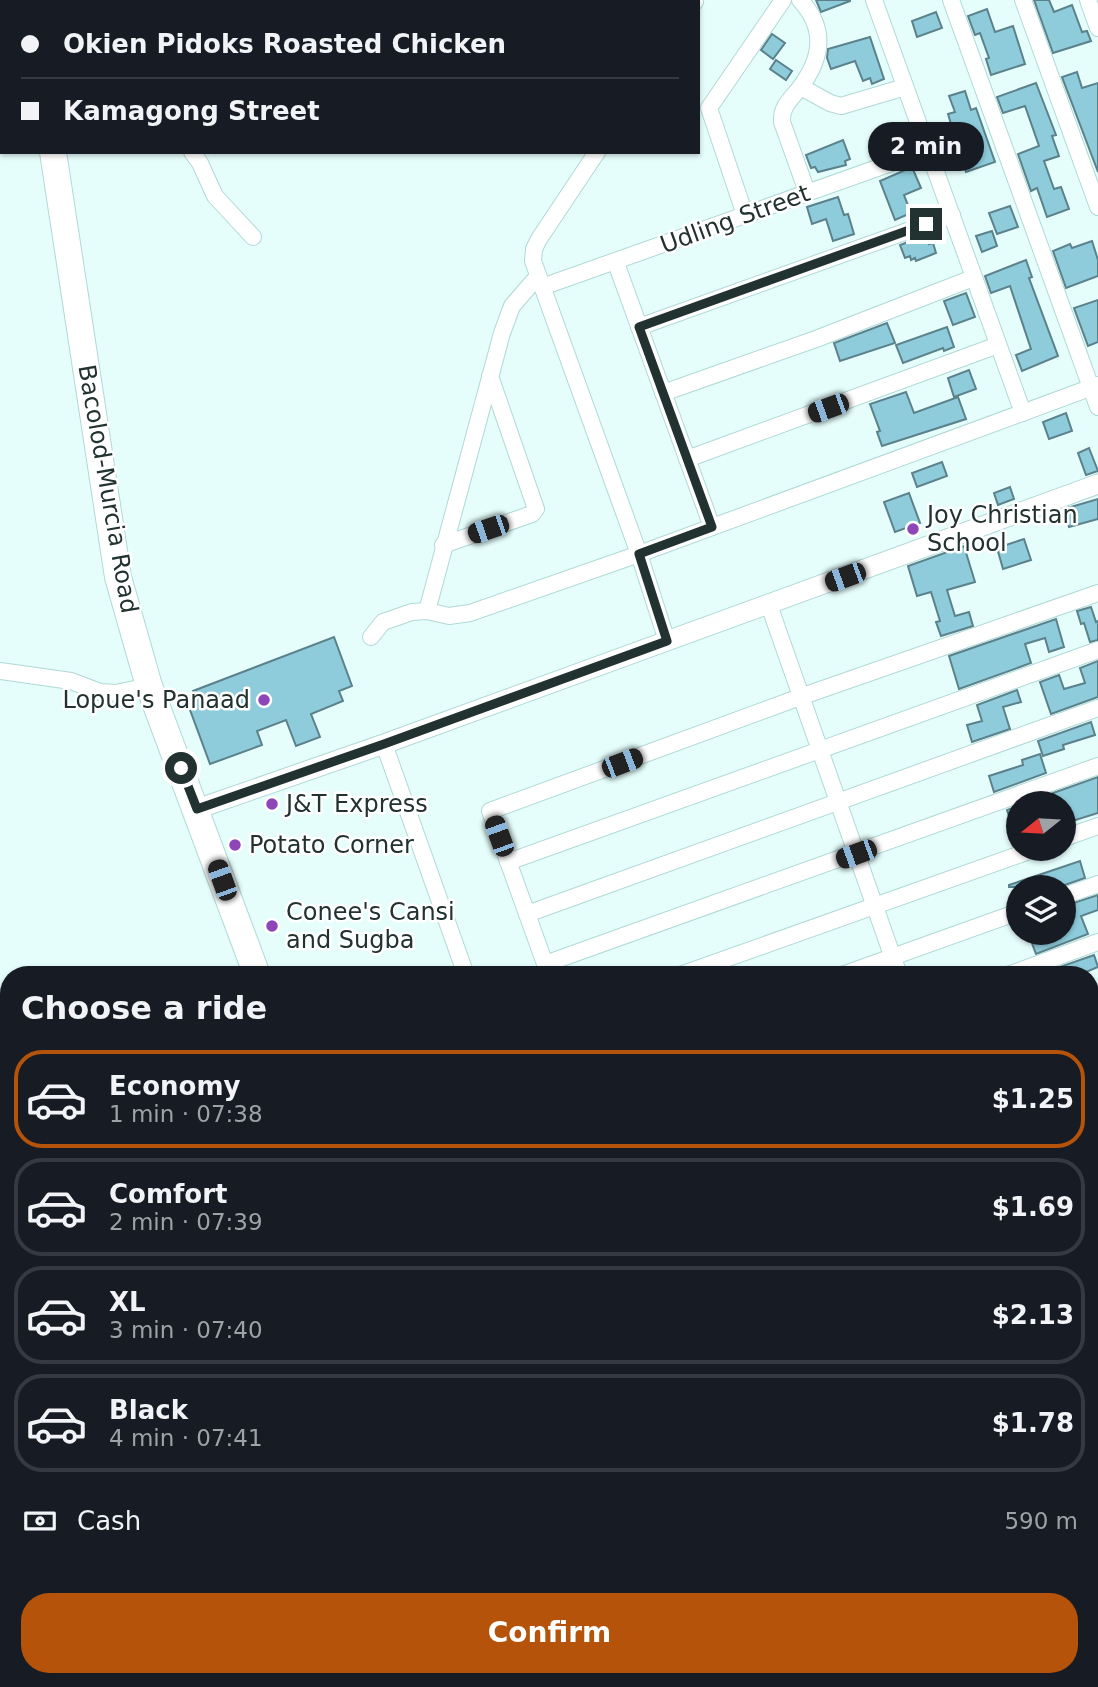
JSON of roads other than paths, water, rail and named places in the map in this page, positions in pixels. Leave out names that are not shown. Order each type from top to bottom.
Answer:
[{"type":"main road","name":"Bacolod-Murcia Road","points":[[53,154],[118,577],[149,686],[254,966]]},
{"type":"street","points":[[746,215],[704,105],[783,0]]},
{"type":"street","points":[[800,0],[810,10],[818,34],[820,53],[801,86],[786,104],[782,122],[807,192]]},
{"type":"street","points":[[874,0],[1023,412]]},
{"type":"street","points":[[951,0],[1094,386],[1098,407]]},
{"type":"street","points":[[1023,0],[1098,207]]},
{"type":"street","points":[[1088,0],[1098,28]]},
{"type":"street","points":[[801,86],[830,103],[841,106],[905,87]]},
{"type":"street","name":"Udling Street","points":[[540,282],[616,263],[928,150]]},
{"type":"street","points":[[193,154],[215,196],[253,237]]},
{"type":"street","points":[[596,154],[534,249],[533,261],[639,554],[667,641]]},
{"type":"street","points":[[639,327],[952,215]]},
{"type":"street","points":[[616,263],[712,527]]},
{"type":"street","points":[[663,393],[816,339],[973,278]]},
{"type":"street","points":[[426,611],[490,376],[512,306],[540,282]]},
{"type":"street","points":[[687,459],[998,345]]},
{"type":"street","points":[[443,545],[532,514],[536,509],[490,376]]},
{"type":"street","points":[[371,637],[383,622],[412,612],[426,611],[449,616],[470,613],[639,554],[1094,386]]},
{"type":"street","points":[[197,809],[384,744],[1098,484]]},
{"type":"street","points":[[546,966],[490,811],[800,697],[1098,593]]},
{"type":"street","points":[[769,605],[896,966]]},
{"type":"street","points":[[509,862],[1098,650]]},
{"type":"street","points":[[0,671],[71,681],[100,692],[116,693],[149,686]]},
{"type":"street","points":[[527,914],[1098,708]]},
{"type":"street","points":[[384,744],[463,966]]},
{"type":"street","points":[[555,966],[1098,766]]},
{"type":"street","points":[[1076,834],[1098,826]]},
{"type":"street","points":[[706,966],[1006,860]]},
{"type":"street","points":[[1076,892],[1098,884]]},
{"type":"street","points":[[868,966],[1006,916]]},
{"type":"street","points":[[1033,966],[1098,942]]},
{"type":"place","name":"Joy Christian School","points":[[913,529]]},
{"type":"place","name":"Lopue's Panaad","points":[[264,700]]},
{"type":"place","name":"J&T Express","points":[[272,804]]},
{"type":"place","name":"Potato Corner","points":[[235,845]]},
{"type":"place","name":"Conee's Cansi and Sugba","points":[[272,926]]}]
